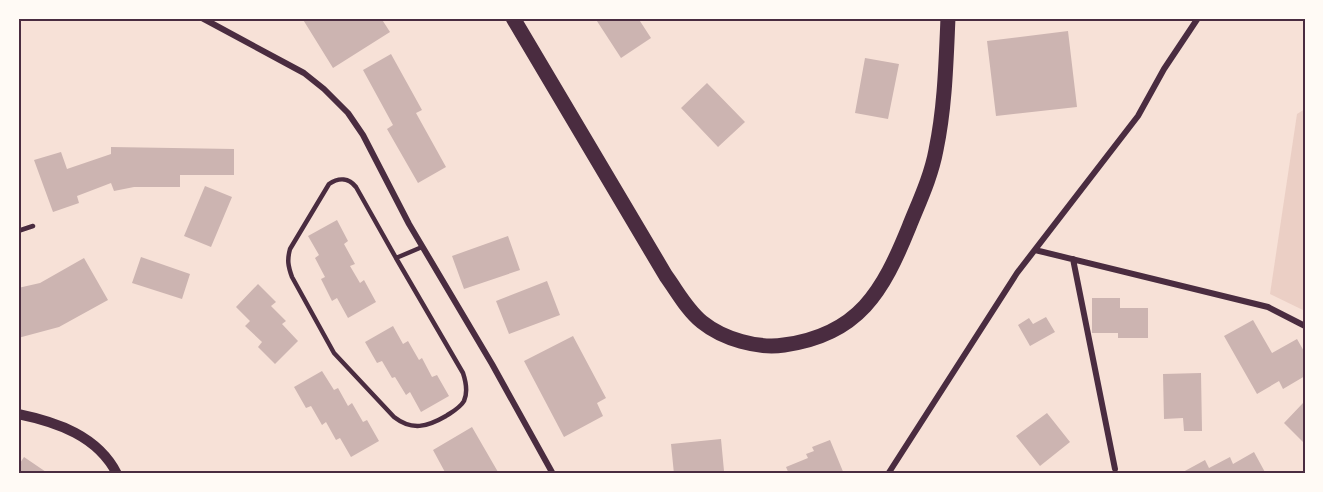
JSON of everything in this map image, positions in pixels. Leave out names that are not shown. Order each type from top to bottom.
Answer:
[{"type":"main road","points":[[513,18],[666,276],[683,300],[702,322],[720,333],[757,345],[776,346],[798,344],[837,328],[866,307],[887,276],[926,186],[936,152],[946,66],[948,18]]},
{"type":"street","points":[[202,18],[304,74],[324,89],[348,113],[363,135],[422,247],[492,364],[553,474]]},
{"type":"street","points":[[888,474],[998,303],[1035,250],[1138,116],[1164,69],[1198,18]]},
{"type":"street","points":[[1035,250],[1268,307],[1305,326]]},
{"type":"street","points":[[1073,259],[1115,469]]},
{"type":"street","points":[[18,414],[60,425],[86,438],[108,458],[117,474]]},
{"type":"lane","points":[[339,179],[353,183],[396,258],[463,373],[466,384],[466,395],[458,408],[432,425],[422,427],[402,423],[394,417],[334,353],[292,277],[288,258],[290,249],[329,184],[339,179]]},
{"type":"lane","points":[[18,231],[33,226]]},
{"type":"lane","points":[[396,258],[422,247]]},
{"type":"shaded area","points":[[1305,109],[1305,311],[1270,294],[1297,114]]},
{"type":"building","points":[[302,18],[381,18],[390,32],[333,68]]},
{"type":"building","points":[[595,18],[638,18],[651,38],[621,58]]},
{"type":"building","points":[[1068,31],[1077,107],[996,116],[987,41]]},
{"type":"building","points":[[391,54],[422,110],[416,113],[446,167],[418,183],[387,129],[393,125],[363,70]]},
{"type":"building","points":[[865,58],[899,64],[888,119],[855,113]]},
{"type":"building","points":[[707,83],[745,122],[718,147],[681,108]]},
{"type":"building","points":[[111,147],[234,149],[234,175],[180,175],[180,187],[134,187],[114,191],[111,183],[77,196],[79,203],[53,212],[34,160],[61,152],[67,169],[111,154]]},
{"type":"building","points":[[205,186],[232,197],[211,247],[184,236]]},
{"type":"building","points":[[337,220],[348,241],[344,244],[355,264],[350,266],[360,283],[364,280],[376,302],[348,318],[337,298],[332,301],[321,279],[325,277],[315,258],[319,255],[308,236]]},
{"type":"building","points":[[508,236],[520,270],[464,289],[452,256]]},
{"type":"building","points":[[141,257],[190,274],[182,299],[132,283]]},
{"type":"building","points":[[84,258],[108,300],[59,327],[18,338],[18,288],[40,283]]},
{"type":"building","points":[[547,281],[560,315],[509,334],[496,301]]},
{"type":"building","points":[[258,284],[276,302],[271,306],[286,321],[282,324],[298,341],[275,364],[258,347],[262,342],[245,326],[250,321],[236,307]]},
{"type":"building","points":[[1092,298],[1120,298],[1120,308],[1148,308],[1148,338],[1118,338],[1118,333],[1092,333]]},
{"type":"building","points":[[1046,317],[1055,332],[1030,346],[1018,325],[1029,318],[1033,324]]},
{"type":"building","points":[[1253,320],[1272,353],[1297,339],[1305,353],[1305,376],[1283,389],[1279,381],[1257,394],[1224,336]]},
{"type":"building","points":[[393,326],[403,344],[408,341],[419,360],[422,358],[432,377],[437,375],[449,396],[421,412],[410,392],[406,395],[382,361],[377,363],[365,342]]},
{"type":"building","points":[[573,336],[606,398],[597,403],[603,416],[564,437],[524,361]]},
{"type":"building","points":[[322,371],[334,390],[338,388],[348,406],[352,403],[363,422],[367,420],[379,441],[351,457],[340,438],[336,440],[326,422],[322,425],[311,406],[306,408],[294,387]]},
{"type":"building","points":[[1201,373],[1202,431],[1184,431],[1183,418],[1164,419],[1163,374]]},
{"type":"building","points":[[1303,403],[1305,405],[1305,444],[1284,423]]},
{"type":"building","points":[[1047,413],[1070,442],[1040,466],[1016,436]]},
{"type":"building","points":[[472,427],[498,472],[495,474],[446,474],[433,450]]},
{"type":"building","points":[[721,439],[724,471],[674,474],[671,444]]},
{"type":"building","points":[[830,440],[844,474],[789,474],[786,467],[808,458],[806,454],[814,451],[812,447]]},
{"type":"building","points":[[1254,452],[1266,474],[1185,474],[1183,472],[1205,460],[1209,468],[1230,457],[1233,464]]},
{"type":"building","points":[[24,457],[49,474],[18,474],[18,466]]}]
